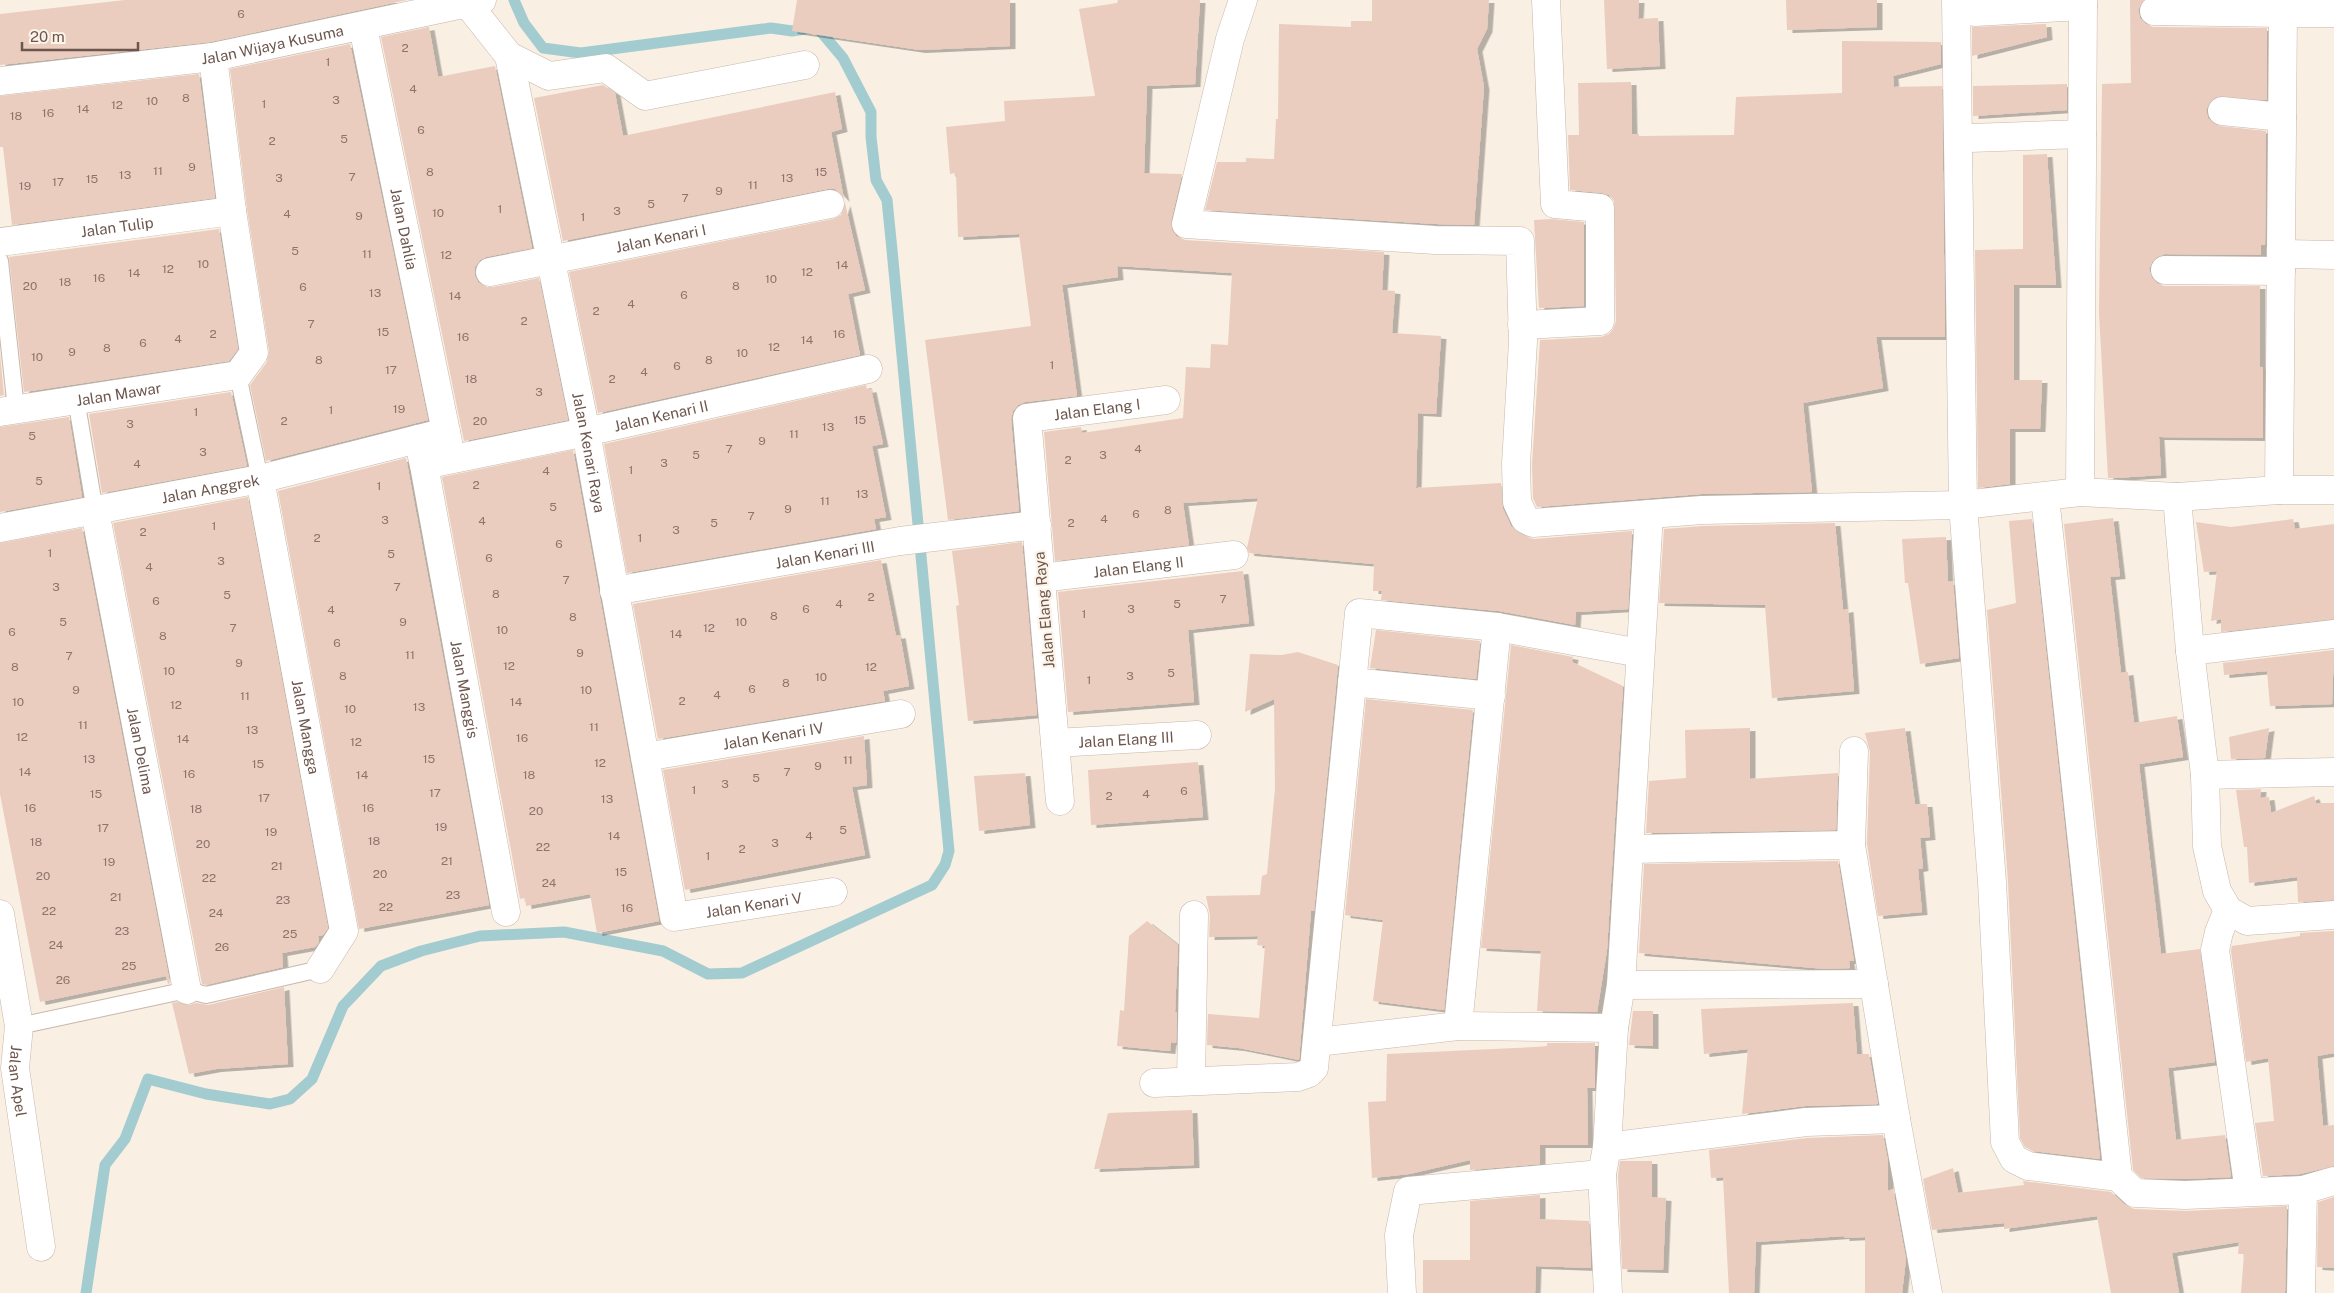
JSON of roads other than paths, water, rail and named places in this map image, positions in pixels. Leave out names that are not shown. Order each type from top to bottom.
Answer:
[{"type":"street","points":[[1243,0],[1230,39],[1186,224],[1435,240],[1520,241],[1522,324],[1516,464],[1517,502],[1525,519],[1533,523],[1702,510],[1963,505],[2080,492],[2177,497],[2279,490],[2334,490]]},
{"type":"street","points":[[1522,324],[1600,321],[1600,208],[1555,204],[1546,0]]},
{"type":"street","name":"Jalan Wijaya Kusuma","points":[[0,80],[213,57],[363,27],[474,2]]},
{"type":"street","name":"Jalan Kenari Raya","points":[[474,2],[510,56],[586,432],[674,917]]},
{"type":"street","points":[[2080,492],[2083,3],[1966,6],[1963,505],[1992,882],[2005,1142],[2014,1159],[2028,1166],[2118,1177],[2135,1193],[2185,1195],[2303,1190],[2334,1181]]},
{"type":"street","points":[[2154,11],[2334,13]]},
{"type":"street","points":[[2279,490],[2283,13]]},
{"type":"street","name":"Jalan Dahlia","points":[[363,27],[448,445]]},
{"type":"street","points":[[510,56],[549,76],[606,68],[645,96],[805,65]]},
{"type":"street","points":[[213,57],[232,212],[254,352],[238,375]]},
{"type":"street","points":[[2222,111],[2282,117]]},
{"type":"street","points":[[1970,138],[2082,134]]},
{"type":"street","name":"Jalan Kenari I","points":[[490,272],[830,204]]},
{"type":"street","name":"Jalan Tulip","points":[[0,242],[232,212]]},
{"type":"street","points":[[2165,270],[2281,263],[2334,255]]},
{"type":"street","name":"Jalan Kenari II","points":[[448,445],[586,432],[868,369]]},
{"type":"street","name":"Jalan Mawar","points":[[8,411],[238,375]]},
{"type":"street","name":"Jalan Elang I","points":[[1027,418],[1166,400]]},
{"type":"street","name":"Jalan Elang Raya","points":[[1027,418],[1060,801]]},
{"type":"street","name":"Jalan Anggrek","points":[[0,528],[260,479],[421,452],[448,445]]},
{"type":"street","name":"Jalan Manggis","points":[[421,452],[506,912]]},
{"type":"street","name":"Jalan Mangga","points":[[260,479],[344,931],[320,970]]},
{"type":"street","points":[[2045,497],[2118,1177]]},
{"type":"street","points":[[2177,497],[2190,650],[2205,775],[2207,846],[2217,891],[2228,910],[2247,921],[2334,915]]},
{"type":"street","name":"Jalan Delima","points":[[95,511],[187,990]]},
{"type":"street","points":[[1608,1293],[1602,1174],[1607,1147],[1614,1028],[1621,986],[1649,514]]},
{"type":"street","name":"Jalan Kenari III","points":[[614,591],[900,541],[1037,524]]},
{"type":"street","name":"Jalan Elang II","points":[[1041,578],[1234,555]]},
{"type":"street","points":[[1154,1083],[1298,1077],[1314,1068],[1359,613],[1497,627],[1640,653]]},
{"type":"street","points":[[1458,1026],[1497,627]]},
{"type":"street","points":[[2190,650],[2334,634]]},
{"type":"street","points":[[1352,682],[1491,696]]},
{"type":"street","name":"Jalan Kenari IV","points":[[645,757],[901,714]]},
{"type":"street","name":"Jalan Elang III","points":[[1055,743],[1198,735]]},
{"type":"street","points":[[1854,751],[1850,845],[1896,1119],[1928,1293]]},
{"type":"street","points":[[2205,775],[2334,772]]},
{"type":"street","points":[[1630,849],[1850,845]]},
{"type":"street","name":"Jalan Kenari V","points":[[674,917],[833,892]]},
{"type":"street","points":[[2228,910],[2219,932],[2215,950],[2250,1192]]},
{"type":"street","name":"Jalan Apel","points":[[0,914],[10,1028],[41,1247]]},
{"type":"street","points":[[1191,1081],[1194,915]]},
{"type":"street","points":[[1621,986],[1874,984]]},
{"type":"street","points":[[1317,1042],[1458,1026],[1614,1028]]},
{"type":"street","points":[[1607,1147],[1806,1122],[1896,1119]]},
{"type":"street","points":[[1402,1293],[1399,1235],[1408,1191],[1602,1174]]},
{"type":"street","points":[[2301,1293],[2303,1190]]},
{"type":"lane","points":[[0,261],[8,411]]},
{"type":"lane","points":[[238,375],[260,479]]},
{"type":"lane","points":[[76,399],[95,511]]},
{"type":"lane","points":[[10,1028],[187,990],[206,995],[320,970]]},
{"type":"waterway","points":[[86,1293],[105,1165],[125,1139],[148,1079],[206,1094],[270,1104],[290,1099],[312,1079],[343,1006],[381,966],[421,951],[480,936],[564,932],[663,951],[708,974],[742,973],[932,885],[945,865],[949,851],[892,250],[887,200],[876,180],[871,137],[871,112],[843,58],[817,27],[792,31],[771,28],[581,53],[543,48],[524,23],[514,0]]}]
